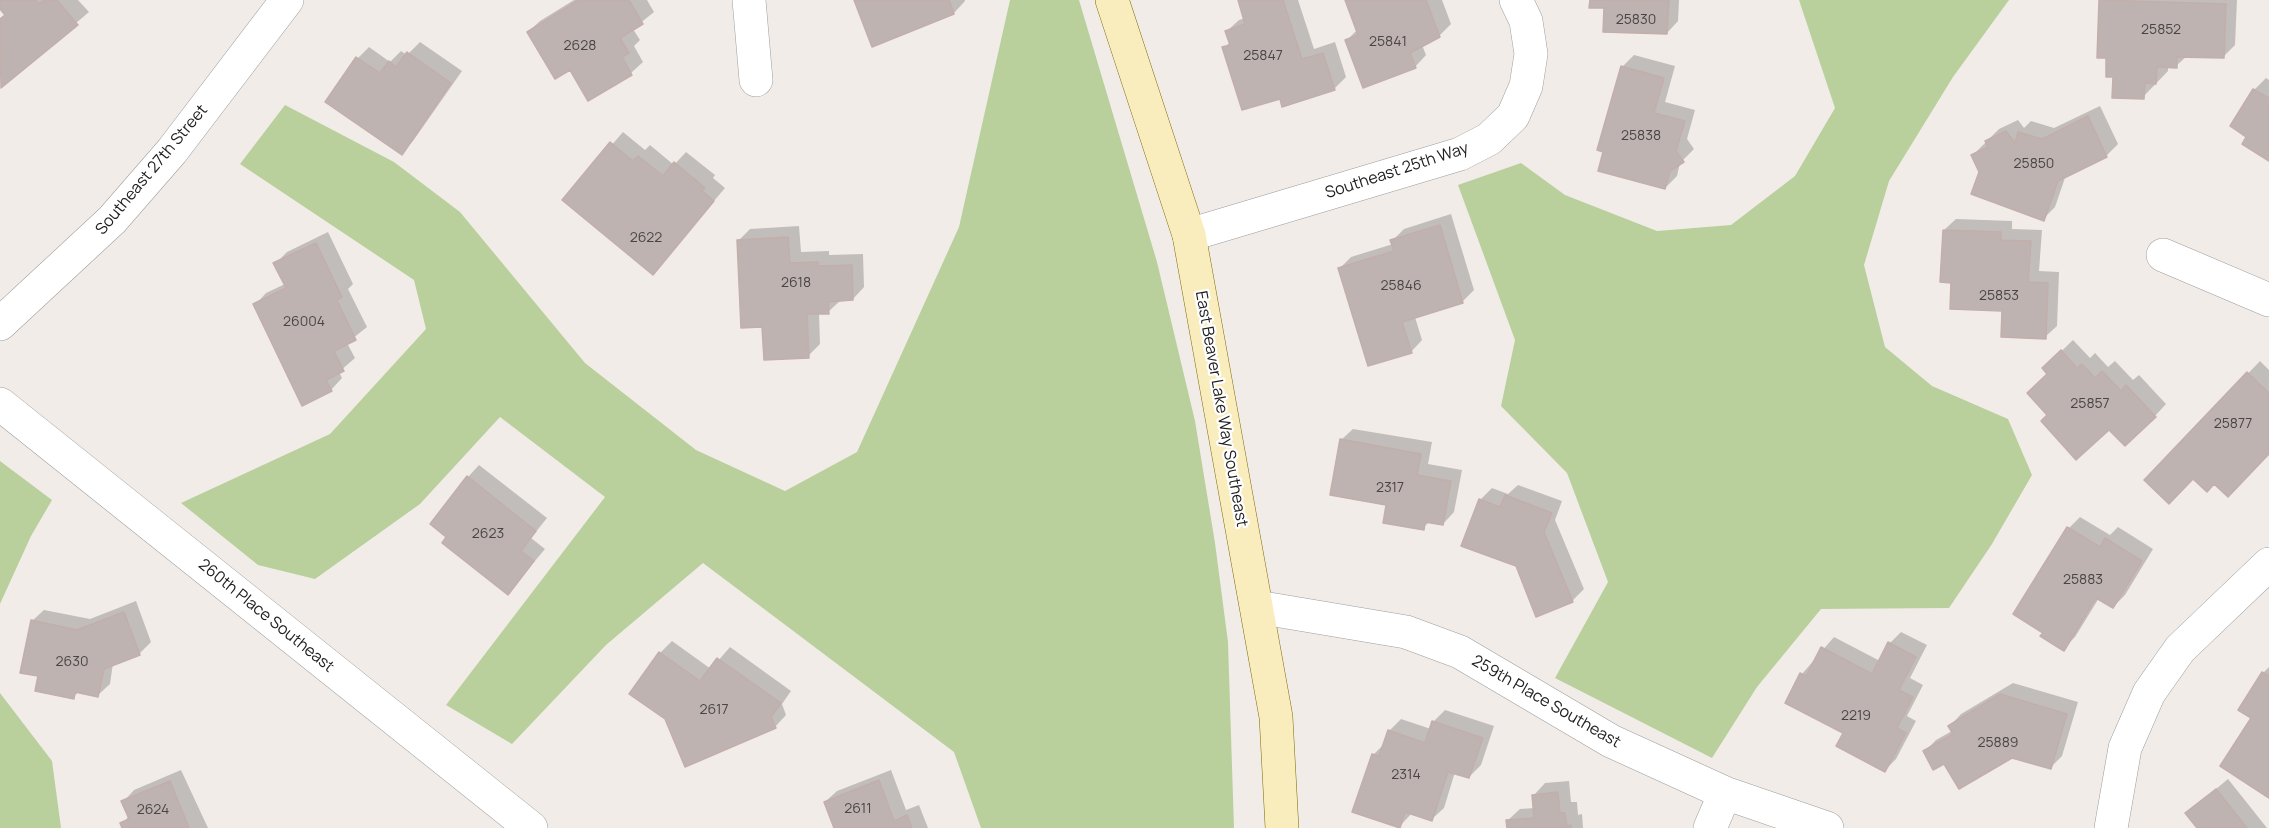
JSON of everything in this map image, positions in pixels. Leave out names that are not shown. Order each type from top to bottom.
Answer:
[{"type":"street","name":"Southeast 27th Street","points":[[0,324],[112,220],[172,151],[287,0]]},
{"type":"street","points":[[749,0],[756,80]]},
{"type":"street","name":"East Beaver Lake Way Southeast","points":[[1112,0],[1189,235],[1276,717],[1282,828]]},
{"type":"street","name":"Southeast 25th Way","points":[[1189,235],[1460,154],[1489,139],[1514,116],[1526,86],[1531,54],[1526,21],[1516,0]]},
{"type":"street","points":[[2163,255],[2269,300]]},
{"type":"street","name":"260th Place Southeast","points":[[0,404],[531,828]]},
{"type":"street","points":[[2111,828],[2125,748],[2149,693],[2180,649],[2269,564]]},
{"type":"street","name":"259th Place Southeast","points":[[1257,607],[1406,632],[1460,652],[1611,741],[1725,793],[1827,828]]},
{"type":"street","points":[[1710,828],[1725,793]]},
{"type":"green space","points":[[1010,0],[1079,0],[1157,262],[1195,421],[1215,543],[1228,642],[1234,828],[981,828],[954,752],[703,563],[606,645],[512,744],[446,705],[605,497],[500,417],[420,504],[315,579],[258,565],[181,503],[330,434],[426,329],[414,280],[240,164],[285,105],[394,162],[460,212],[585,363],[696,450],[785,491],[857,452],[959,227]]},
{"type":"green space","points":[[1799,0],[2009,0],[1953,77],[1889,181],[1864,265],[1885,347],[1932,386],[2008,419],[2032,475],[1992,544],[1949,608],[1821,609],[1757,687],[1712,758],[1555,678],[1608,582],[1567,473],[1501,406],[1515,340],[1458,185],[1521,163],[1565,195],[1657,231],[1731,225],[1795,176],[1835,108]]},
{"type":"green space","points":[[0,461],[52,500],[31,536],[0,604]]},
{"type":"green space","points":[[0,693],[52,761],[61,828],[0,828]]},
{"type":"building","points":[[0,0],[36,0],[39,4],[44,0],[57,0],[78,25],[1,88],[0,19],[5,15],[0,9]]},
{"type":"building","points":[[579,0],[629,0],[643,24],[620,38],[629,53],[622,57],[632,75],[588,101],[570,70],[555,79],[527,32]]},
{"type":"building","points":[[854,0],[949,0],[954,14],[872,47]]},
{"type":"building","points":[[1238,0],[1283,0],[1302,59],[1323,53],[1335,90],[1282,107],[1280,99],[1242,110],[1222,47],[1230,45],[1225,31],[1245,24]]},
{"type":"building","points":[[1345,0],[1426,0],[1440,37],[1410,53],[1416,68],[1363,88],[1345,40],[1358,35]]},
{"type":"building","points":[[1590,0],[1669,0],[1667,34],[1603,32],[1604,8],[1589,8]]},
{"type":"building","points":[[2099,0],[2226,4],[2224,58],[2177,57],[2177,68],[2157,67],[2156,84],[2145,83],[2144,99],[2112,98],[2113,77],[2106,77],[2106,58],[2097,58]]},
{"type":"building","points":[[407,52],[451,83],[402,155],[325,102],[356,57],[380,73],[389,61],[396,67]]},
{"type":"building","points":[[1621,66],[1664,78],[1654,113],[1685,121],[1676,151],[1684,162],[1670,171],[1665,189],[1598,171],[1603,152],[1597,150]]},
{"type":"building","points":[[2253,89],[2269,98],[2269,161],[2242,144],[2246,137],[2230,126]]},
{"type":"building","points":[[2088,116],[2107,157],[2058,181],[2044,221],[1971,194],[1979,172],[1971,155],[1988,147],[1985,141],[2006,131],[2015,143],[2018,132],[2042,139]]},
{"type":"building","points":[[610,142],[633,161],[638,156],[663,176],[674,162],[705,188],[702,191],[714,201],[653,275],[562,200]]},
{"type":"building","points":[[1440,225],[1463,303],[1402,322],[1412,353],[1368,366],[1338,268],[1394,251],[1390,240]]},
{"type":"building","points":[[1943,230],[2001,232],[2001,240],[2031,241],[2028,282],[2048,283],[2046,339],[2001,337],[2002,311],[1950,309],[1951,283],[1940,282]]},
{"type":"building","points":[[788,237],[790,263],[818,262],[818,266],[852,265],[853,300],[828,302],[829,314],[807,314],[809,358],[764,360],[762,327],[741,328],[737,240]]},
{"type":"building","points":[[316,243],[342,297],[337,300],[356,340],[334,351],[344,371],[326,380],[332,391],[302,406],[253,304],[286,288],[273,263]]},
{"type":"building","points":[[2061,350],[2077,368],[2082,364],[2095,378],[2102,371],[2121,391],[2126,385],[2156,417],[2125,446],[2109,430],[2076,460],[2041,421],[2047,415],[2027,393],[2047,374],[2042,368]]},
{"type":"building","points":[[2247,372],[2269,393],[2269,454],[2228,497],[2214,484],[2207,492],[2193,479],[2169,504],[2144,480]]},
{"type":"building","points":[[1340,439],[1421,454],[1417,475],[1451,481],[1443,525],[1425,522],[1424,530],[1383,523],[1386,505],[1330,495]]},
{"type":"building","points":[[467,476],[536,531],[521,551],[534,561],[508,595],[442,543],[446,537],[430,524]]},
{"type":"building","points":[[1505,495],[1552,513],[1544,532],[1573,602],[1536,617],[1516,566],[1461,546],[1479,499],[1500,507]]},
{"type":"building","points":[[2067,527],[2100,547],[2105,538],[2142,561],[2113,608],[2096,598],[2064,651],[2040,636],[2043,633],[2013,614]]},
{"type":"building","points":[[124,612],[140,655],[104,669],[98,697],[75,692],[74,699],[35,691],[38,676],[20,673],[31,620],[77,630]]},
{"type":"building","points":[[1888,642],[1916,657],[1899,690],[1913,697],[1897,728],[1906,733],[1885,772],[1836,746],[1843,733],[1785,703],[1800,673],[1806,676],[1821,647],[1872,674]]},
{"type":"building","points":[[659,652],[700,681],[717,658],[781,703],[771,717],[776,728],[685,767],[665,719],[629,694]]},
{"type":"building","points":[[2262,672],[2269,676],[2269,798],[2220,766],[2251,718],[2238,710]]},
{"type":"building","points":[[2000,694],[2067,714],[2051,769],[2012,758],[1959,789],[1944,764],[1933,770],[1923,751],[1953,734],[1948,726]]},
{"type":"building","points":[[1432,721],[1483,738],[1469,778],[1448,772],[1432,821],[1405,812],[1400,828],[1352,812],[1372,754],[1379,756],[1388,730],[1425,743]]},
{"type":"building","points":[[879,780],[894,821],[907,815],[912,828],[834,828],[824,802]]},
{"type":"building","points":[[170,781],[189,828],[122,828],[120,823],[129,819],[121,801]]},
{"type":"building","points":[[2216,789],[2247,828],[2197,828],[2185,813]]},
{"type":"building","points":[[1558,792],[1560,813],[1565,813],[1567,826],[1571,825],[1571,828],[1507,828],[1506,820],[1534,818],[1532,795]]}]
